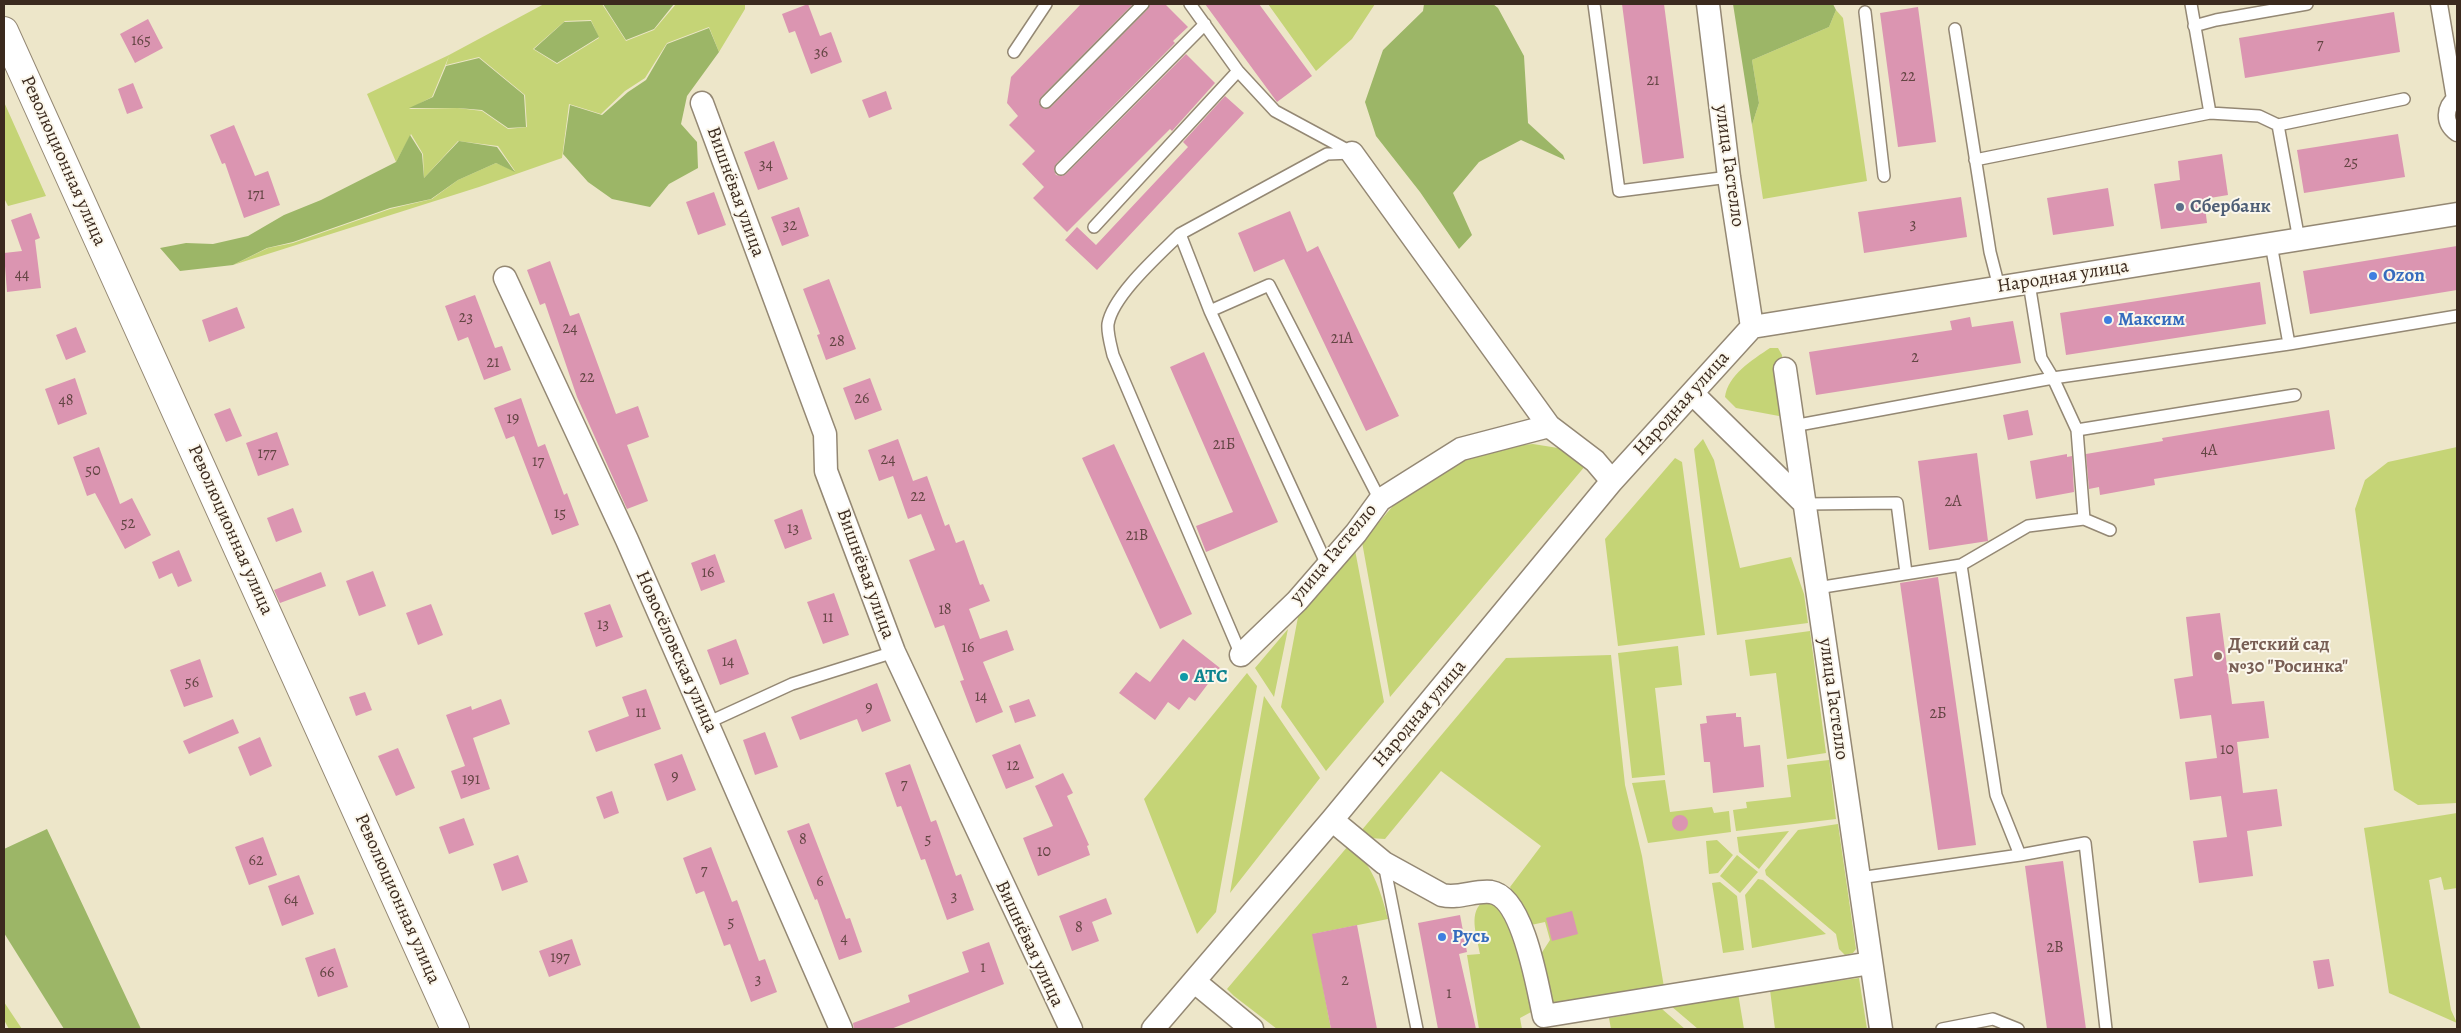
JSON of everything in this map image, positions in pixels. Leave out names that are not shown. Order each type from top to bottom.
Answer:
[{"type":"street","name":"улица Гастелло","points":[[1708,4],[1729,177],[1752,327]]},
{"type":"street","points":[[2439,4],[2456,98],[2450,104],[2446,116],[2451,128],[2457,133]]},
{"type":"street","name":"Революционная улица","points":[[4,31],[455,1029]]},
{"type":"street","name":"Вишнёвая улица","points":[[702,103],[825,434],[826,471],[894,652],[1066,1028]]},
{"type":"street","points":[[1352,152],[1549,426],[1595,461],[1612,481]]},
{"type":"street","name":"Народная улица","points":[[1153,1029],[1332,820],[1612,481],[1752,327],[2457,214]]},
{"type":"street","name":"Новосёловская улица","points":[[505,278],[627,540],[841,1029]]},
{"type":"street","name":"улица Гастелло","points":[[1785,369],[1881,1029]]},
{"type":"street","points":[[1692,393],[1805,504]]},
{"type":"street","name":"улица Гастелло","points":[[1241,655],[1297,601],[1356,533],[1380,500],[1461,449],[1549,426]]},
{"type":"street","points":[[1332,820],[1384,863],[1442,895],[1452,898],[1490,892],[1501,895],[1515,915],[1527,940],[1545,1023],[1871,962]]},
{"type":"street","points":[[1195,982],[1252,1029]]},
{"type":"lane","points":[[1014,52],[1046,4]]},
{"type":"lane","points":[[1046,102],[1143,4]]},
{"type":"lane","points":[[1190,4],[1238,71],[1275,112],[1352,152]]},
{"type":"lane","points":[[1594,4],[1619,191],[1729,177]]},
{"type":"lane","points":[[2191,4],[2210,113]]},
{"type":"lane","points":[[2194,26],[2216,20],[2307,4]]},
{"type":"lane","points":[[1865,12],[1884,176]]},
{"type":"lane","points":[[1061,169],[1205,24]]},
{"type":"lane","points":[[1955,29],[1990,252],[1999,287]]},
{"type":"lane","points":[[1094,226],[1238,71]]},
{"type":"lane","points":[[1975,160],[2210,113],[2259,116],[2278,126],[2404,99]]},
{"type":"lane","points":[[2278,126],[2299,240]]},
{"type":"lane","points":[[1241,655],[1113,355],[1108,324],[1119,300],[1147,266],[1180,234],[1327,154],[1352,152]]},
{"type":"lane","points":[[1180,234],[1210,311],[1327,566]]},
{"type":"lane","points":[[2271,244],[2289,344]]},
{"type":"lane","points":[[2029,283],[2041,358],[2053,378],[2077,430],[2084,520]]},
{"type":"lane","points":[[1210,311],[1269,285],[1380,500]]},
{"type":"lane","points":[[1793,426],[2053,378],[2289,344],[2457,316]]},
{"type":"lane","points":[[2077,430],[2295,395]]},
{"type":"lane","points":[[1805,504],[1897,503],[1906,573]]},
{"type":"lane","points":[[1817,588],[1961,564],[2028,526],[2084,520],[2110,530]]},
{"type":"lane","points":[[1961,564],[1996,795],[2020,855]]},
{"type":"lane","points":[[707,723],[792,684],[894,652]]},
{"type":"lane","points":[[1859,878],[2020,855],[2085,843],[2106,1029]]},
{"type":"lane","points":[[1384,863],[1417,1029]]},
{"type":"lane","points":[[1942,1029],[1994,1019],[2018,1029]]},
{"type":"green space","points":[[544,4],[602,4],[626,41],[654,30],[676,4],[745,4],[745,9],[719,52],[709,27],[667,43],[645,78],[625,91],[601,114],[569,104],[562,158],[479,187],[233,265],[268,248],[293,243],[390,209],[432,199],[458,180],[496,163],[515,171],[498,146],[458,141],[424,178],[423,154],[411,134],[396,162],[367,94],[449,55]],"holes":[[[591,20],[599,38],[557,64],[533,49],[565,21]],[[449,56],[446,65],[479,57],[525,95],[527,127],[508,129],[482,111],[458,108],[409,109],[432,97]]]},
{"type":"green space","points":[[603,4],[674,4],[654,29],[626,40]]},
{"type":"green space","points":[[1268,4],[1375,4],[1352,39],[1316,71]]},
{"type":"green space","points":[[1424,4],[1493,4],[1498,8],[1524,56],[1528,123],[1563,155],[1565,160],[1521,140],[1479,162],[1453,193],[1472,235],[1459,249],[1420,192],[1376,136],[1365,102],[1383,50],[1423,11]]},
{"type":"green space","points":[[1733,4],[1833,4],[1836,10],[1829,27],[1752,60],[1759,103],[1752,125]]},
{"type":"green space","points":[[1836,10],[1843,18],[1867,181],[1763,199],[1752,125],[1759,103],[1752,60],[1829,27]]},
{"type":"green space","points":[[591,21],[599,37],[557,63],[534,49],[564,22]]},
{"type":"green space","points":[[709,28],[719,52],[687,96],[681,124],[697,142],[698,168],[669,184],[650,207],[612,199],[588,182],[563,154],[570,105],[602,115],[628,92],[646,80],[667,44]]},
{"type":"green space","points":[[479,58],[524,95],[526,127],[508,128],[482,110],[409,108],[433,97],[446,66]]},
{"type":"green space","points":[[4,102],[46,196],[8,206],[4,198]]},
{"type":"green space","points":[[410,135],[422,154],[424,178],[459,141],[497,147],[515,172],[496,163],[458,180],[431,199],[390,208],[293,242],[267,248],[233,265],[180,271],[160,248],[186,243],[213,244],[248,236],[284,215],[321,200],[396,162]]},
{"type":"green space","points":[[1770,348],[1778,348],[1782,355],[1786,412],[1779,416],[1736,408],[1725,397],[1727,389],[1742,369]]},
{"type":"green space","points":[[1703,439],[1714,460],[1740,568],[1791,557],[1804,594],[1808,623],[1717,635],[1694,449]]},
{"type":"green space","points":[[1533,444],[1558,448],[1586,465],[1390,697],[1362,542],[1404,493],[1452,462],[1497,447]]},
{"type":"green space","points":[[2457,447],[2457,803],[2418,805],[2394,790],[2355,509],[2365,480],[2388,462]]},
{"type":"green space","points":[[1675,458],[1682,462],[1705,635],[1618,646],[1605,539]]},
{"type":"green space","points":[[1355,550],[1384,702],[1326,771],[1281,707],[1298,617]]},
{"type":"green space","points":[[1288,629],[1274,697],[1255,668]]},
{"type":"green space","points":[[1810,631],[1826,753],[1787,759],[1776,673],[1750,676],[1745,640]]},
{"type":"green space","points":[[1678,646],[1682,685],[1655,688],[1665,775],[1632,778],[1618,653]]},
{"type":"green space","points":[[1611,655],[1625,785],[1642,856],[1664,987],[1558,1005],[1548,1001],[1539,957],[1550,940],[1545,922],[1531,925],[1510,887],[1541,846],[1441,771],[1385,839],[1369,838],[1361,831],[1506,658]]},
{"type":"green space","points":[[1247,673],[1257,686],[1216,912],[1197,934],[1144,799]]},
{"type":"green space","points":[[1264,696],[1320,778],[1230,893]]},
{"type":"green space","points":[[1829,760],[1836,819],[1736,831],[1733,810],[1747,808],[1746,802],[1791,797],[1787,765]]},
{"type":"green space","points":[[1665,780],[1670,812],[1712,807],[1714,813],[1729,811],[1731,832],[1648,843],[1632,783]]},
{"type":"green space","points":[[2457,813],[2457,888],[2444,890],[2441,877],[2429,880],[2451,1010],[2457,1023],[2389,993],[2364,828]]},
{"type":"green space","points":[[1838,824],[1856,949],[1853,953],[1845,955],[1839,949],[1836,934],[1766,875],[1765,870],[1798,830]]},
{"type":"green space","points":[[47,829],[141,1029],[64,1029],[4,933],[4,849]]},
{"type":"green space","points":[[1789,831],[1759,869],[1739,852],[1737,837]]},
{"type":"green space","points":[[1717,840],[1733,855],[1718,873],[1709,874],[1706,841]]},
{"type":"green space","points":[[1348,846],[1363,860],[1374,878],[1379,888],[1388,919],[1313,934],[1331,1029],[1277,1029],[1227,989]]},
{"type":"green space","points":[[1737,855],[1758,872],[1740,893],[1720,876]]},
{"type":"green space","points":[[1758,879],[1763,880],[1826,934],[1752,948],[1745,895]]},
{"type":"green space","points":[[1720,882],[1737,896],[1744,950],[1723,953],[1712,883]]},
{"type":"green space","points":[[1485,900],[1495,903],[1520,941],[1533,1011],[1520,1018],[1522,1029],[1479,1029],[1467,955],[1480,954],[1475,917],[1479,905]]},
{"type":"green space","points":[[1859,978],[1867,1029],[1775,1029],[1770,990]]},
{"type":"green space","points":[[1738,993],[1744,1029],[1698,1029],[1671,1006]]},
{"type":"green space","points":[[4,1002],[22,1029],[9,1029],[4,1020]]},
{"type":"green space","points":[[1662,1009],[1685,1029],[1611,1029],[1609,1018]]},
{"type":"building","points":[[808,4],[820,36],[831,32],[842,62],[811,74],[795,31],[789,33],[782,14]]},
{"type":"building","points":[[1081,4],[1133,4],[1041,97],[1039,103],[1044,109],[1051,107],[1148,9],[1150,4],[1165,4],[1188,27],[1173,41],[1175,43],[1056,164],[1054,170],[1056,175],[1062,176],[1066,174],[1186,54],[1215,83],[1172,131],[1170,129],[1067,232],[1033,198],[1044,187],[1022,164],[1035,151],[1009,125],[1018,116],[1007,103],[1011,77]]},
{"type":"building","points":[[1205,4],[1259,4],[1312,76],[1277,102]]},
{"type":"building","points":[[1622,4],[1664,4],[1684,158],[1643,164]]},
{"type":"building","points":[[1918,7],[1936,142],[1898,147],[1880,13]]},
{"type":"building","points":[[2394,12],[2400,52],[2245,78],[2239,38]]},
{"type":"building","points":[[148,19],[163,48],[135,63],[120,34]]},
{"type":"building","points":[[133,83],[143,108],[127,114],[118,89]]},
{"type":"building","points":[[886,91],[892,109],[869,118],[862,100]]},
{"type":"building","points":[[1225,96],[1244,113],[1097,270],[1065,240],[1077,227],[1096,245],[1188,147],[1183,142]]},
{"type":"building","points":[[234,125],[255,176],[268,171],[280,205],[244,218],[225,163],[222,164],[210,135]]},
{"type":"building","points":[[2398,134],[2405,177],[2304,193],[2297,150]]},
{"type":"building","points":[[774,141],[788,179],[758,190],[744,152]]},
{"type":"building","points":[[2222,154],[2228,195],[2204,199],[2207,223],[2161,229],[2154,184],[2180,180],[2178,161]]},
{"type":"building","points":[[2108,188],[2114,226],[2053,235],[2047,198]]},
{"type":"building","points":[[714,192],[726,225],[698,235],[686,202]]},
{"type":"building","points":[[1961,197],[1967,237],[1864,253],[1858,212]]},
{"type":"building","points":[[799,207],[809,236],[782,246],[771,217]]},
{"type":"building","points":[[1290,211],[1307,252],[1318,246],[1399,416],[1366,431],[1284,259],[1254,272],[1238,233]]},
{"type":"building","points":[[31,213],[40,238],[35,240],[41,288],[7,292],[4,253],[22,251],[11,220]]},
{"type":"building","points":[[2457,246],[2457,290],[2310,314],[2303,271]]},
{"type":"building","points":[[550,261],[570,316],[579,313],[616,414],[638,406],[649,437],[627,445],[648,501],[627,509],[577,397],[545,303],[540,305],[527,270]]},
{"type":"building","points":[[829,279],[856,349],[826,360],[817,335],[820,334],[803,289]]},
{"type":"building","points":[[2260,282],[2266,324],[2066,355],[2060,313]]},
{"type":"building","points":[[475,295],[495,348],[502,346],[511,370],[484,380],[468,337],[458,341],[445,306]]},
{"type":"building","points":[[237,307],[245,328],[209,342],[202,320]]},
{"type":"building","points":[[1970,317],[1972,327],[2013,321],[2021,363],[1816,395],[1809,352],[1952,330],[1950,321]]},
{"type":"building","points":[[76,327],[86,352],[66,360],[56,335]]},
{"type":"building","points":[[1204,352],[1278,522],[1206,552],[1196,526],[1233,512],[1170,367]]},
{"type":"building","points":[[75,378],[87,414],[58,425],[45,389]]},
{"type":"building","points":[[870,378],[882,410],[855,420],[843,388]]},
{"type":"building","points":[[521,398],[538,447],[545,444],[564,495],[567,493],[579,525],[552,535],[514,436],[506,439],[494,408]]},
{"type":"building","points":[[230,408],[242,436],[226,442],[214,414]]},
{"type":"building","points":[[2028,410],[2033,435],[2008,440],[2003,415]]},
{"type":"building","points":[[2329,410],[2335,449],[2154,479],[2155,485],[2100,495],[2099,487],[2089,489],[2086,454],[2163,441],[2162,438]]},
{"type":"building","points":[[277,432],[289,465],[258,476],[246,443]]},
{"type":"building","points":[[898,439],[913,481],[927,476],[945,526],[949,524],[956,543],[964,540],[980,585],[983,584],[990,601],[969,609],[980,639],[1007,630],[1014,650],[983,662],[1003,712],[976,723],[960,681],[964,680],[944,625],[935,628],[909,560],[935,550],[921,514],[908,519],[893,476],[879,481],[868,450]]},
{"type":"building","points":[[1114,444],[1192,614],[1160,629],[1082,458]]},
{"type":"building","points":[[99,447],[120,504],[132,498],[151,535],[125,549],[95,493],[87,496],[73,457]]},
{"type":"building","points":[[1977,453],[1988,541],[1929,550],[1918,461]]},
{"type":"building","points":[[2067,454],[2067,457],[2072,456],[2074,492],[2036,499],[2030,461]]},
{"type":"building","points":[[293,508],[302,532],[276,542],[267,518]]},
{"type":"building","points":[[802,509],[812,539],[785,549],[774,520]]},
{"type":"building","points":[[179,550],[192,581],[178,587],[172,573],[159,579],[152,562]]},
{"type":"building","points":[[715,554],[725,582],[701,591],[691,563]]},
{"type":"building","points":[[373,571],[386,606],[359,616],[346,581]]},
{"type":"building","points":[[321,572],[326,586],[280,603],[274,590]]},
{"type":"building","points":[[1938,577],[1976,845],[1938,850],[1900,583]]},
{"type":"building","points":[[834,593],[849,635],[823,644],[807,602]]},
{"type":"building","points":[[431,604],[443,635],[418,645],[406,613]]},
{"type":"building","points":[[610,604],[623,637],[596,647],[584,613]]},
{"type":"building","points":[[2220,613],[2232,704],[2264,701],[2269,738],[2237,742],[2243,793],[2277,789],[2282,826],[2247,831],[2253,876],[2199,883],[2193,841],[2227,837],[2221,796],[2190,800],[2185,762],[2217,758],[2211,715],[2180,719],[2174,679],[2193,676],[2186,617]]},
{"type":"building","points":[[736,639],[749,674],[720,685],[707,650]]},
{"type":"building","name":"АТС","points":[[1183,639],[1220,668],[1195,701],[1189,697],[1179,710],[1168,702],[1155,720],[1119,693],[1136,672],[1150,682]]},
{"type":"building","points":[[200,659],[213,697],[184,707],[170,670]]},
{"type":"building","points":[[877,683],[891,721],[862,732],[857,719],[800,740],[791,717]]},
{"type":"building","points":[[646,689],[661,729],[596,752],[588,731],[629,716],[622,697]]},
{"type":"building","points":[[365,692],[372,710],[356,716],[349,697]]},
{"type":"building","points":[[501,699],[510,724],[473,738],[490,789],[461,799],[451,771],[465,766],[446,715],[471,706],[472,710]]},
{"type":"building","points":[[1029,699],[1036,716],[1015,723],[1009,706]]},
{"type":"building","points":[[1736,713],[1736,717],[1741,717],[1744,747],[1760,745],[1764,787],[1713,793],[1710,762],[1704,762],[1700,724],[1707,723],[1706,716]]},
{"type":"building","points":[[233,719],[239,733],[189,754],[183,741]]},
{"type":"building","points":[[765,732],[778,767],[755,775],[743,740]]},
{"type":"building","points":[[260,737],[272,766],[250,776],[238,747]]},
{"type":"building","points":[[1020,744],[1034,778],[1006,789],[992,755]]},
{"type":"building","points":[[398,748],[415,788],[396,796],[378,756]]},
{"type":"building","points":[[682,754],[696,790],[667,801],[654,764]]},
{"type":"building","points":[[910,764],[931,822],[936,820],[956,876],[961,874],[974,910],[947,920],[925,859],[921,860],[901,806],[897,807],[885,773]]},
{"type":"building","points":[[1063,773],[1073,793],[1067,796],[1089,845],[1087,846],[1090,855],[1038,876],[1023,838],[1053,826],[1035,786]]},
{"type":"building","points":[[612,791],[619,813],[604,819],[596,797]]},
{"type":"building","points":[[1680,815],[1686,817],[1688,823],[1686,829],[1680,831],[1674,829],[1672,823],[1674,817]]},
{"type":"building","points":[[464,818],[474,845],[449,854],[439,827]]},
{"type":"building","points":[[809,823],[846,919],[850,918],[862,952],[839,960],[817,899],[815,900],[787,831]]},
{"type":"building","points":[[263,837],[277,875],[249,885],[235,847]]},
{"type":"building","points":[[711,847],[732,902],[737,900],[759,961],[765,959],[777,992],[751,1002],[730,944],[724,946],[704,891],[696,894],[683,858]]},
{"type":"building","points":[[518,855],[528,882],[502,891],[493,864]]},
{"type":"building","points":[[2063,861],[2086,1029],[2047,1029],[2025,866]]},
{"type":"building","points":[[299,875],[314,914],[282,926],[268,886]]},
{"type":"building","points":[[1106,898],[1112,914],[1092,922],[1099,941],[1072,951],[1059,916]]},
{"type":"building","points":[[1572,911],[1578,934],[1552,941],[1546,918]]},
{"type":"building","points":[[1460,915],[1467,952],[1459,954],[1476,1029],[1438,1029],[1418,923]]},
{"type":"building","points":[[1357,925],[1377,1029],[1331,1029],[1312,934]]},
{"type":"building","points":[[572,939],[581,965],[549,977],[539,951]]},
{"type":"building","points":[[989,942],[1004,984],[891,1029],[854,1029],[853,1023],[910,1002],[908,995],[969,972],[962,952]]},
{"type":"building","points":[[335,948],[348,987],[318,997],[305,958]]},
{"type":"building","points":[[2329,959],[2334,986],[2318,989],[2313,961]]},
{"type":"place","name":"Сбербанк","points":[[2180,207]]},
{"type":"place","name":"Ozon","points":[[2373,276]]},
{"type":"place","name":"Максим","points":[[2108,320]]},
{"type":"place","name":"Детский сад №30 \"Росинка\"","points":[[2218,656]]},
{"type":"place","name":"АТС","points":[[1184,677]]},
{"type":"place","name":"Русь","points":[[1442,937]]}]
